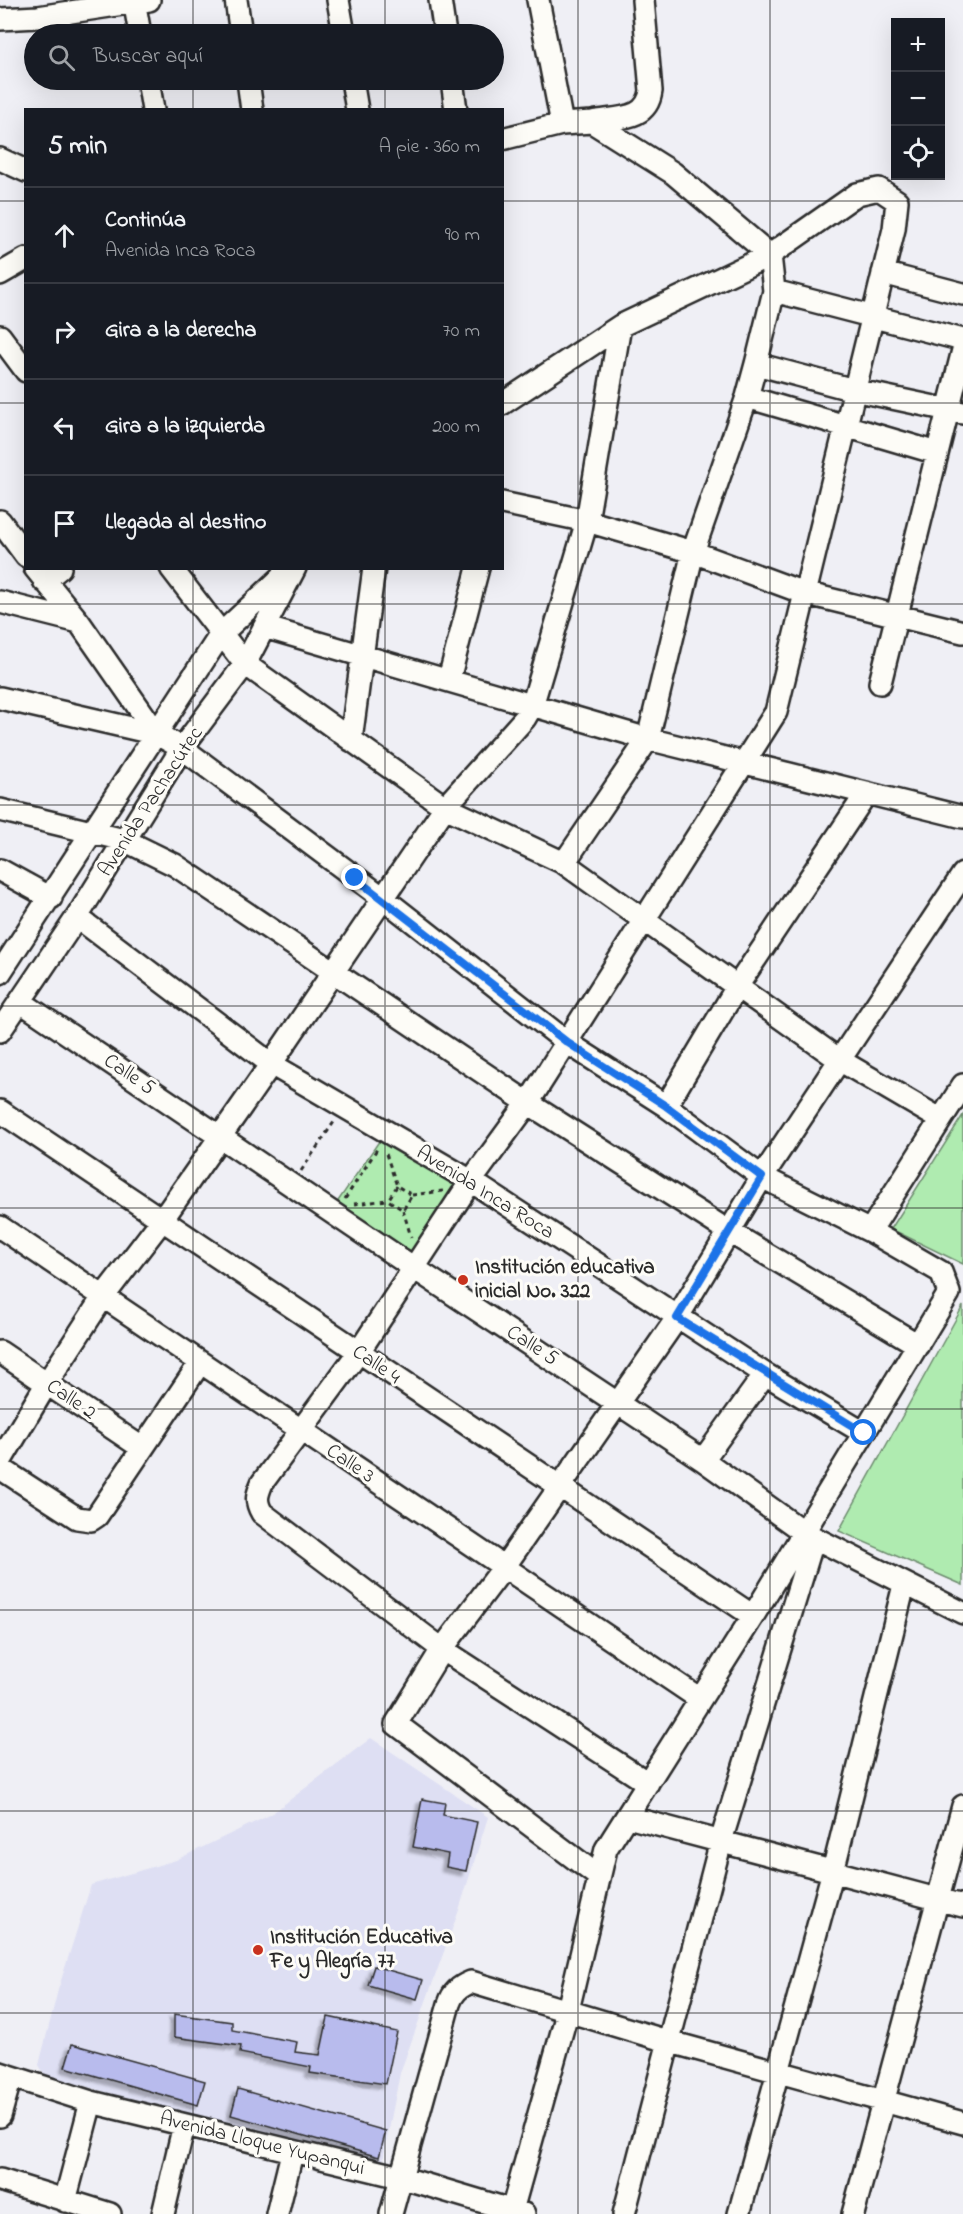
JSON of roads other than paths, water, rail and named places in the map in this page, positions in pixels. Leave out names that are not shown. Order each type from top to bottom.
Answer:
[{"type":"street","points":[[236,0],[240,24]]},
{"type":"street","points":[[338,0],[342,24]]},
{"type":"street","points":[[440,0],[444,24]]},
{"type":"street","points":[[538,0],[562,124]]},
{"type":"street","points":[[504,138],[562,124],[592,122],[642,112],[649,103],[651,91],[643,0]]},
{"type":"street","points":[[0,19],[36,9],[139,1],[140,24]]},
{"type":"street","points":[[150,90],[153,108]]},
{"type":"street","points":[[249,90],[252,108]]},
{"type":"street","points":[[354,90],[357,108]]},
{"type":"street","points":[[453,90],[456,108]]},
{"type":"street","points":[[564,863],[648,739],[693,552],[747,397],[774,291],[770,255],[673,173],[592,122]]},
{"type":"street","points":[[0,159],[24,171]]},
{"type":"street","points":[[504,403],[620,326],[770,255],[857,194],[879,189],[897,201],[898,208],[883,273],[776,712],[568,1043],[471,1181],[358,1353],[302,1432],[262,1483],[257,1494],[256,1503],[262,1513],[442,1649],[648,1783]]},
{"type":"street","points":[[0,274],[24,261]]},
{"type":"street","points":[[883,273],[963,294]]},
{"type":"street","points":[[774,291],[963,340]]},
{"type":"street","points":[[0,1462],[47,1383],[103,1297],[162,1220],[271,1064],[445,807],[525,717],[532,705],[587,521],[620,326]]},
{"type":"street","points":[[0,336],[24,368]]},
{"type":"street","points":[[880,684],[938,453],[955,412],[963,350]]},
{"type":"street","points":[[756,364],[854,390],[955,412]]},
{"type":"street","points":[[747,397],[938,453]]},
{"type":"street","points":[[504,503],[587,521],[693,552],[804,593],[963,632]]},
{"type":"street","points":[[0,521],[24,553]]},
{"type":"street","points":[[173,570],[245,664],[351,740],[445,807],[564,863],[645,922],[738,985],[841,1061],[940,1119]]},
{"type":"street","name":"Avenida Pachacútec","points":[[0,973],[221,634],[291,570]]},
{"type":"street","name":"Avenida Pachacútec","points":[[0,1031],[77,917],[182,748],[245,664],[292,570]]},
{"type":"street","points":[[351,740],[374,570]]},
{"type":"street","points":[[449,679],[477,570]]},
{"type":"street","points":[[46,573],[157,734]]},
{"type":"street","points":[[0,602],[79,622]]},
{"type":"street","points":[[264,627],[449,679],[648,739],[963,817]]},
{"type":"street","points":[[0,699],[157,734],[182,748],[383,898],[568,1043],[666,1106],[762,1177],[870,1232],[941,1272],[947,1284],[949,1293],[864,1433],[809,1535],[753,1616],[606,1849],[516,2213]]},
{"type":"street","points":[[666,1106],[738,985],[866,794]]},
{"type":"street","points":[[0,810],[124,840],[175,865],[528,1103],[728,1231],[918,1345]]},
{"type":"street","points":[[0,870],[51,898]]},
{"type":"street","points":[[598,1876],[396,1724],[442,1649],[504,1567],[558,1486],[677,1318],[762,1177],[963,874]]},
{"type":"street","name":"Avenida Inca Roca","points":[[77,917],[271,1064],[471,1181],[677,1318],[864,1433]]},
{"type":"street","name":"Calle 5","points":[[21,1002],[414,1268],[618,1402],[809,1535],[963,1613]]},
{"type":"street","points":[[870,1232],[963,1085]]},
{"type":"street","name":"Calle 4","points":[[0,1111],[753,1616]]},
{"type":"street","name":"Calle 3","points":[[0,1227],[700,1699]]},
{"type":"street","name":"Calle 2","points":[[0,1352],[142,1448]]},
{"type":"street","points":[[0,1468],[84,1521],[96,1516],[200,1363]]},
{"type":"street","points":[[703,1460],[765,1374]]},
{"type":"street","points":[[624,2214],[667,2041],[721,1841],[809,1535]]},
{"type":"street","points":[[739,2214],[833,1871],[904,1585]]},
{"type":"street","points":[[853,2214],[940,1900],[963,1806]]},
{"type":"street","points":[[628,1816],[963,1906]]},
{"type":"street","points":[[391,2214],[452,1995],[471,1982],[667,2041],[963,2123]]},
{"type":"street","points":[[0,2116],[6,2075]]},
{"type":"street","name":"Avenida Lloque Yupanqui","points":[[6,2075],[91,2102],[400,2178],[516,2213]]},
{"type":"street","points":[[65,2201],[91,2102]]},
{"type":"street","points":[[163,2214],[184,2125]]},
{"type":"street","points":[[277,2214],[292,2153]]},
{"type":"street","points":[[0,2180],[110,2214]]},
{"type":"place","name":"Institución educativa inicial No. 322","points":[[463,1280]]},
{"type":"place","name":"Institución Educativa Fe y Alegría 77","points":[[258,1950]]}]
